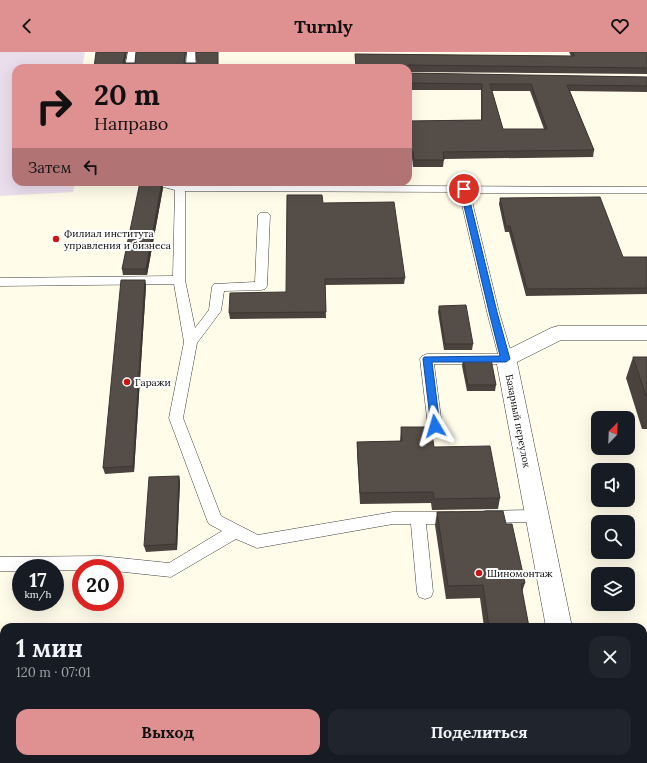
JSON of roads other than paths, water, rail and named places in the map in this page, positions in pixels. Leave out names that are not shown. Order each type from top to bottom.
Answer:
[{"type":"street","points":[[506,359],[558,333],[647,333]]},
{"type":"street","name":"Базарный переулок","points":[[506,359],[558,623]]},
{"type":"lane","points":[[130,64],[132,52]]},
{"type":"lane","points":[[191,52],[191,64]]},
{"type":"lane","points":[[172,186],[180,188],[647,190]]},
{"type":"lane","points":[[180,188],[179,280],[190,342],[176,418],[215,520],[257,542],[393,518],[536,516]]},
{"type":"lane","points":[[435,426],[427,359],[506,359],[493,312],[464,189]]},
{"type":"lane","points":[[190,342],[215,311],[218,287],[261,286],[264,215]]},
{"type":"lane","points":[[0,282],[179,280]]},
{"type":"lane","points":[[418,518],[425,592]]},
{"type":"lane","points":[[0,564],[101,564],[171,570],[236,531]]},
{"type":"place","name":"Филиал института управления и бизнеса","points":[[56,239]]},
{"type":"place","name":"Гаражи","points":[[127,382]]},
{"type":"place","name":"Шиномонтаж","points":[[479,573]]}]
